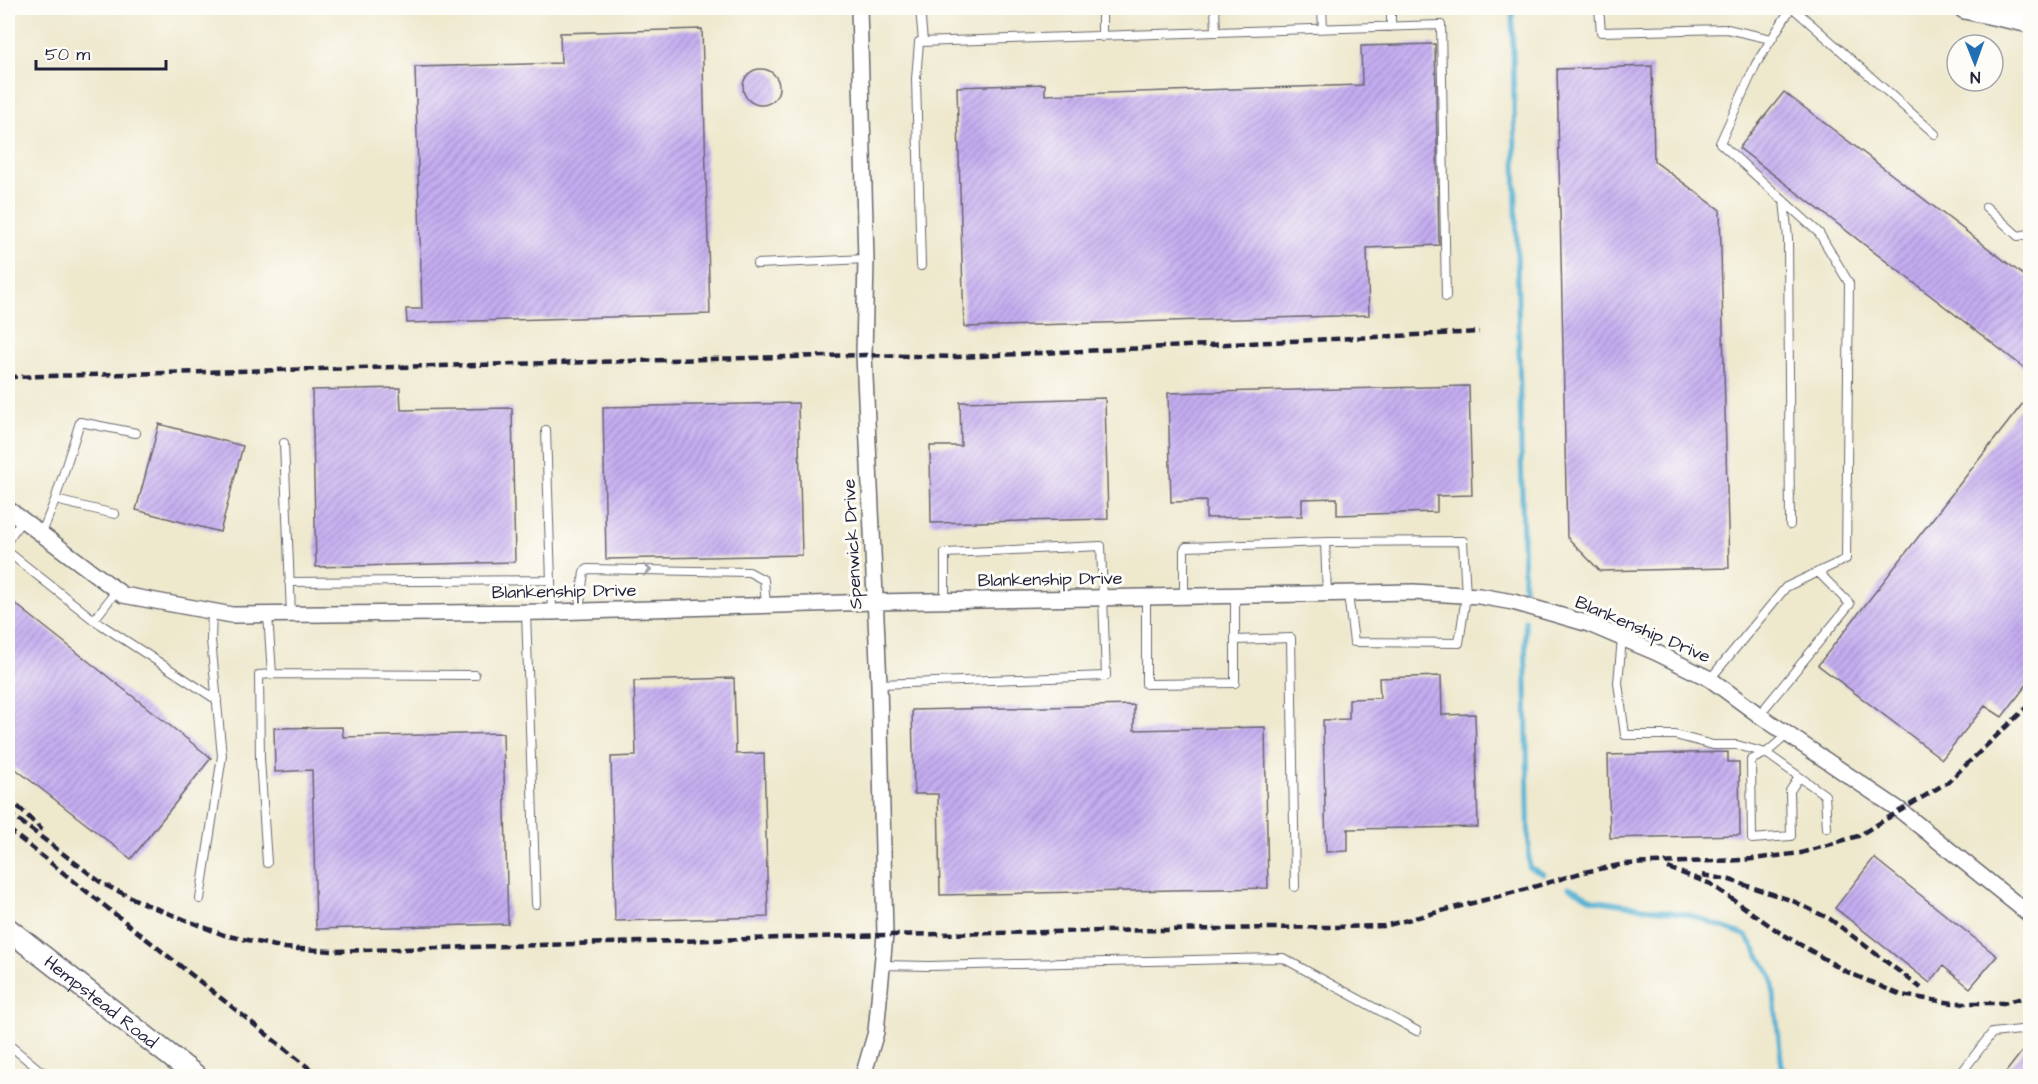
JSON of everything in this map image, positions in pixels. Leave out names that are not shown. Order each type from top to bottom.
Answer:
[{"type":"main road","points":[[1965,8],[2031,22]]},
{"type":"main road","name":"Hempstead Road","points":[[8,929],[196,1077]]},
{"type":"street","name":"Spenwick Drive","points":[[859,8],[866,259],[864,355],[879,684],[885,936],[876,1032],[863,1077]]},
{"type":"street","name":"Blankenship Drive","points":[[8,509],[123,596],[232,615],[552,612],[874,602],[1413,592],[1513,602],[1589,624],[1710,679],[1901,811],[2031,915]]},
{"type":"lane","points":[[920,8],[923,42]]},
{"type":"lane","points":[[1102,8],[1102,37]]},
{"type":"lane","points":[[1215,8],[1216,32]]},
{"type":"lane","points":[[1322,8],[1323,29]]},
{"type":"lane","points":[[1391,8],[1391,27]]},
{"type":"lane","points":[[1599,8],[1601,32],[1727,28],[1771,39]]},
{"type":"lane","points":[[1710,679],[1786,587],[1846,559],[1849,284],[1819,233],[1720,143],[1756,64],[1792,8],[1935,134]]},
{"type":"lane","points":[[921,266],[916,79],[919,42],[1441,25],[1446,297]]},
{"type":"lane","points":[[1784,201],[1788,238],[1790,525]]},
{"type":"lane","points":[[1986,207],[2018,236],[2031,232]]},
{"type":"lane","points":[[757,264],[866,259]]},
{"type":"lane","points":[[41,535],[55,500],[80,422],[136,433]]},
{"type":"lane","points":[[546,430],[552,612]]},
{"type":"lane","points":[[284,442],[291,614]]},
{"type":"lane","points":[[55,500],[115,514]]},
{"type":"lane","points":[[8,540],[22,520]]},
{"type":"lane","points":[[1184,596],[1184,550],[1186,548],[1325,542],[1461,540],[1464,543],[1466,596],[1459,643],[1354,642],[1348,594]]},
{"type":"lane","points":[[1325,542],[1327,594]]},
{"type":"lane","points":[[879,684],[1106,676],[1101,546],[945,553],[945,601]]},
{"type":"lane","points":[[8,552],[94,620],[217,700]]},
{"type":"lane","points":[[579,611],[584,572],[588,569],[748,572],[764,580],[766,605]]},
{"type":"lane","points":[[1759,715],[1850,604],[1818,572]]},
{"type":"lane","points":[[290,582],[551,580]]},
{"type":"lane","points":[[94,620],[117,590]]},
{"type":"lane","points":[[1146,597],[1146,684],[1235,683],[1235,594]]},
{"type":"lane","points":[[200,899],[222,756],[211,640],[212,611]]},
{"type":"lane","points":[[526,612],[536,904]]},
{"type":"lane","points":[[268,615],[272,674]]},
{"type":"lane","points":[[1235,640],[1291,638],[1295,887]]},
{"type":"lane","points":[[1622,638],[1618,683],[1624,735],[1675,735],[1713,745],[1737,745],[1766,753],[1825,795],[1827,828]]},
{"type":"lane","points":[[267,863],[260,759],[259,675],[475,675]]},
{"type":"lane","points":[[1788,734],[1766,753],[1751,760],[1752,839],[1791,836],[1790,791],[1799,777]]},
{"type":"lane","points":[[882,965],[929,966],[1282,958],[1417,1031]]},
{"type":"lane","points":[[1959,1077],[1992,1033],[2031,1029]]},
{"type":"lane","points":[[8,1044],[44,1076]]},
{"type":"building","points":[[702,29],[710,314],[407,323],[406,309],[422,309],[415,67],[561,63],[560,33]]},
{"type":"building","points":[[1435,44],[1439,245],[1367,248],[1369,315],[964,327],[957,87],[1045,84],[1045,95],[1362,85],[1361,46]]},
{"type":"building","points":[[1652,66],[1654,161],[1720,210],[1729,568],[1600,571],[1567,537],[1557,69]]},
{"type":"building","points":[[761,69],[774,74],[779,87],[774,100],[761,105],[748,100],[743,87],[748,74]]},
{"type":"building","points":[[1784,92],[2031,281],[2031,373],[1739,148]]},
{"type":"building","points":[[1469,386],[1472,495],[1437,496],[1437,512],[1337,515],[1337,498],[1302,499],[1302,516],[1206,518],[1206,501],[1171,502],[1168,393]]},
{"type":"building","points":[[400,388],[401,410],[512,408],[515,562],[316,567],[312,390]]},
{"type":"building","points":[[2031,393],[2031,679],[2002,717],[1985,706],[1942,759],[1818,665]]},
{"type":"building","points":[[1105,398],[1108,519],[931,523],[930,446],[961,446],[960,402]]},
{"type":"building","points":[[798,403],[802,555],[606,559],[603,407]]},
{"type":"building","points":[[159,424],[243,446],[220,532],[136,510]]},
{"type":"building","points":[[8,598],[211,758],[131,859],[8,763]]},
{"type":"building","points":[[1441,676],[1442,715],[1475,714],[1478,827],[1348,829],[1348,851],[1326,852],[1323,720],[1349,719],[1349,699],[1380,698],[1379,678]]},
{"type":"building","points":[[734,678],[736,754],[764,753],[768,917],[615,921],[611,757],[636,756],[634,681]]},
{"type":"building","points":[[1134,705],[1134,730],[1265,727],[1268,888],[940,895],[938,794],[914,794],[912,710]]},
{"type":"building","points":[[342,727],[343,737],[503,733],[508,924],[316,929],[312,770],[275,772],[274,728]]},
{"type":"building","points":[[1728,752],[1728,762],[1739,762],[1740,835],[1610,838],[1608,755]]},
{"type":"building","points":[[1874,858],[1997,956],[1970,988],[1943,966],[1930,983],[1835,908]]},
{"type":"building","points":[[2031,1040],[2031,1077],[2002,1077]]},
{"type":"waterway","points":[[1512,8],[1524,590]]},
{"type":"waterway","points":[[1525,620],[1529,867],[1543,874]]},
{"type":"waterway","points":[[1569,887],[1593,900],[1690,915],[1747,936],[1772,977],[1783,1076]]},
{"type":"railway","points":[[8,377],[864,355],[957,357],[1479,332]]},
{"type":"railway","points":[[8,812],[103,884],[145,904],[224,935],[285,948],[333,951],[885,935],[1384,926],[1584,872],[1625,864],[1744,860],[1801,853],[1858,836],[1948,782],[2030,704]]},
{"type":"railway","points":[[8,797],[42,830]]},
{"type":"railway","points":[[8,829],[319,1076]]},
{"type":"railway","points":[[1668,868],[1711,884],[1779,932],[1845,971],[1901,995],[1953,1003],[2003,1003],[2030,996]]},
{"type":"railway","points":[[1702,875],[1730,880],[1793,901],[1830,919],[1921,988]]}]
